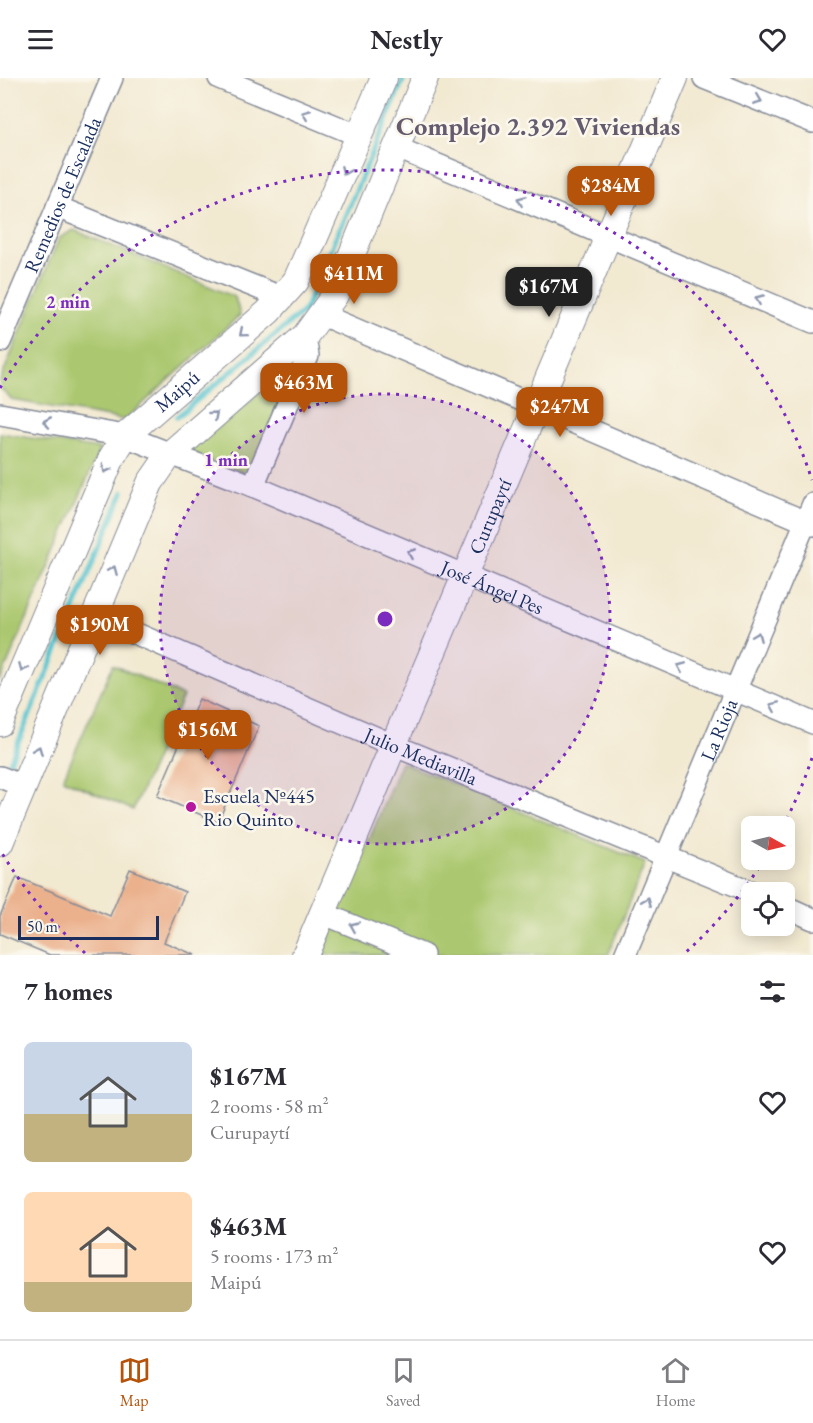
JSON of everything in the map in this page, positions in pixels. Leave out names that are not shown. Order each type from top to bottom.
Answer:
[{"type":"street","name":"Remedios de Escalada","points":[[0,342],[112,78]]},
{"type":"street","points":[[219,78],[360,136]]},
{"type":"street","name":"Maipú","points":[[0,723],[100,483],[125,436],[283,298],[304,265],[384,78]]},
{"type":"street","points":[[0,843],[12,782],[93,615],[150,483],[170,454],[305,336],[322,315],[334,294],[425,78]]},
{"type":"street","name":"Curupaytí","points":[[305,955],[534,406],[675,78]]},
{"type":"street","points":[[704,78],[813,122]]},
{"type":"street","points":[[395,147],[813,322]]},
{"type":"street","points":[[57,207],[283,298]]},
{"type":"street","points":[[322,315],[534,406],[810,517]]},
{"type":"street","points":[[253,486],[308,356],[305,336]]},
{"type":"street","points":[[0,414],[125,436]]},
{"type":"street","name":"José Ángel Pes","points":[[125,436],[253,486],[813,723]]},
{"type":"street","name":"La Rioja","points":[[625,955],[810,517]]},
{"type":"street","name":"Julio Mediavilla","points":[[93,615],[393,745],[741,887]]},
{"type":"street","points":[[795,911],[813,919]]},
{"type":"street","points":[[322,913],[423,955]]},
{"type":"green space","points":[[74,230],[235,297],[240,315],[125,420],[12,400],[0,388],[0,381],[59,238]]},
{"type":"green space","points":[[295,369],[251,475],[188,452],[287,370]]},
{"type":"green space","points":[[0,433],[100,449],[0,681]]},
{"type":"green space","points":[[113,665],[183,696],[133,810],[63,779]]},
{"type":"green space","points":[[401,762],[645,863],[608,955],[322,955]]},
{"type":"building","name":"Escuela Nº445 Rio Quinto","points":[[199,699],[259,726],[218,822],[157,796]]},
{"type":"building","points":[[130,869],[185,892],[164,942],[195,955],[50,955],[0,934],[0,916],[17,877],[110,916]]},
{"type":"waterway","points":[[177,417],[305,310],[404,78]]},
{"type":"waterway","points":[[10,762],[123,492]]},
{"type":"place","name":"Escuela Nº445 Rio Quinto","points":[[191,807]]},
{"type":"district","name":"Complejo 2.392 Viviendas","points":[[538,126]]}]
